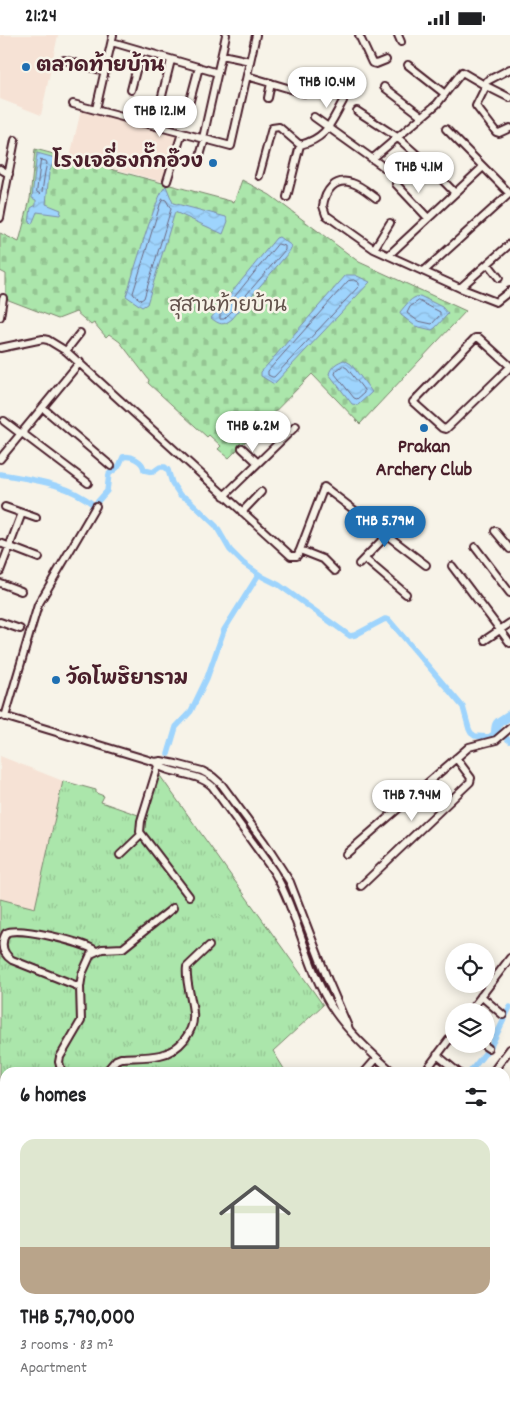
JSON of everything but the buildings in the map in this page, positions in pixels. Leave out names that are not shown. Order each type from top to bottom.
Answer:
[{"type":"street","points":[[200,159],[226,35]]},
{"type":"street","points":[[73,104],[231,146],[256,35]]},
{"type":"street","points":[[359,35],[372,63],[376,65],[386,60]]},
{"type":"street","points":[[398,35],[401,42]]},
{"type":"street","points":[[96,109],[112,39],[141,51],[218,73]]},
{"type":"street","points":[[131,91],[141,51]]},
{"type":"street","points":[[222,55],[250,61]]},
{"type":"street","points":[[64,60],[104,71]]},
{"type":"street","points":[[161,100],[171,60]]},
{"type":"street","points":[[408,65],[445,94]]},
{"type":"street","points":[[188,108],[198,67]]},
{"type":"street","points":[[510,69],[487,81],[477,103],[477,108],[496,132],[499,133],[510,128]]},
{"type":"street","points":[[372,159],[437,104],[462,72],[510,98]]},
{"type":"street","points":[[247,76],[304,93]]},
{"type":"street","points":[[268,98],[271,83]]},
{"type":"street","points":[[384,87],[422,116]]},
{"type":"street","points":[[300,145],[320,137],[329,127],[343,101]]},
{"type":"street","points":[[357,111],[397,137],[455,193]]},
{"type":"street","points":[[314,117],[395,175]]},
{"type":"street","points":[[259,176],[272,128],[279,127],[300,145]]},
{"type":"street","points":[[424,271],[510,194],[446,129]]},
{"type":"street","points":[[167,181],[182,133]]},
{"type":"street","points":[[0,218],[15,140]]},
{"type":"street","points":[[287,197],[300,145]]},
{"type":"street","points":[[389,255],[484,167]]},
{"type":"street","points":[[0,169],[9,174]]},
{"type":"street","points":[[376,198],[354,183],[340,183],[331,185],[328,189],[323,207],[326,215],[374,249],[460,289],[496,302],[510,291]]},
{"type":"street","points":[[396,184],[428,218]]},
{"type":"street","points":[[374,249],[390,223]]},
{"type":"street","points":[[460,289],[510,244]]},
{"type":"street","points":[[488,264],[499,278]]},
{"type":"street","points":[[0,316],[3,298]]},
{"type":"street","points":[[66,351],[80,333]]},
{"type":"street","points":[[475,338],[479,338],[510,366],[446,429],[442,428],[413,402],[475,338]]},
{"type":"street","points":[[0,348],[43,339],[66,351],[288,555],[297,556],[324,487],[426,565]]},
{"type":"street","points":[[0,459],[80,362]]},
{"type":"street","points":[[44,408],[111,466]]},
{"type":"street","points":[[4,421],[88,483]]},
{"type":"street","points":[[224,496],[296,425]]},
{"type":"street","points":[[242,448],[258,463]]},
{"type":"street","points":[[242,512],[261,492]]},
{"type":"street","points":[[96,506],[38,605],[2,716],[203,779],[212,786],[282,885],[322,989],[335,1012],[349,1029],[387,1067]]},
{"type":"street","points":[[5,507],[36,518]]},
{"type":"street","points":[[0,571],[22,513]]},
{"type":"street","points":[[494,531],[510,549]]},
{"type":"street","points":[[386,536],[362,562],[406,594]]},
{"type":"street","points":[[0,543],[39,558]]},
{"type":"street","points":[[475,547],[510,593]]},
{"type":"street","points":[[300,550],[323,559],[335,571]]},
{"type":"street","points":[[452,566],[510,643]]},
{"type":"street","points":[[0,583],[21,591]]},
{"type":"street","points":[[0,622],[20,629]]},
{"type":"street","points":[[485,641],[510,623]]},
{"type":"street","points":[[346,854],[471,745],[496,740],[510,728]]},
{"type":"street","points":[[361,886],[470,782],[471,778],[456,758]]},
{"type":"street","points":[[157,764],[140,821],[141,835],[189,896]]},
{"type":"street","points":[[120,855],[141,835]]},
{"type":"street","points":[[60,1067],[60,1057],[81,1021],[80,987],[82,974],[87,962],[96,951],[123,948],[173,909]]},
{"type":"street","points":[[80,987],[12,960],[4,952],[2,940],[6,933],[16,930],[74,941],[96,951]]},
{"type":"street","points":[[110,1067],[116,1060],[121,1058],[160,1055],[170,1051],[186,1038],[193,1023],[194,1015],[187,967],[209,946]]},
{"type":"street","points":[[476,1003],[508,963]]},
{"type":"street","points":[[481,997],[503,1015]]},
{"type":"street","points":[[428,1067],[445,1045]]},
{"type":"street","points":[[496,1067],[510,1049]]},
{"type":"street","points":[[437,1055],[452,1067]]},
{"type":"street","points":[[369,1067],[377,1058]]},
{"type":"shaded area","name":"ตลาดท้ายบ้าน","points":[[0,35],[58,35],[41,115],[0,99]]},
{"type":"shaded area","points":[[81,110],[178,135],[164,182],[70,157]]},
{"type":"shaded area","points":[[0,756],[63,781],[35,908],[0,899]]},
{"type":"green space","name":"สุสานท้ายบ้าน","points":[[35,149],[234,202],[242,180],[270,195],[359,262],[466,311],[360,424],[312,374],[229,458],[218,449],[221,446],[209,435],[207,437],[148,383],[149,380],[120,342],[109,334],[106,337],[94,323],[91,325],[76,312],[58,319],[6,299],[6,274],[0,271],[0,233],[19,242],[30,199]]},
{"type":"green space","points":[[158,773],[323,1005],[273,1051],[283,1067],[0,1067],[0,899],[35,908],[63,781],[96,790],[96,793],[104,796],[101,802],[144,817]]},
{"type":"water","points":[[37,153],[55,158],[49,173],[46,204],[61,210],[60,215],[37,212],[32,224],[29,223],[31,208],[36,205],[36,200],[32,198]]},
{"type":"water","points":[[166,186],[173,203],[226,217],[228,221],[223,234],[175,212],[147,304],[142,307],[126,296],[156,204]]},
{"type":"water","points":[[279,237],[292,246],[289,252],[232,319],[222,324],[211,318],[276,238]]},
{"type":"water","points":[[346,275],[355,275],[370,282],[274,384],[261,376],[261,372]]},
{"type":"water","points":[[420,296],[442,307],[448,314],[432,330],[415,326],[401,315],[400,312],[409,302]]},
{"type":"water","points":[[344,360],[351,364],[372,392],[358,405],[352,404],[329,374],[335,365]]},
{"type":"waterway","points":[[92,508],[107,491],[109,474],[119,466],[123,457],[136,459],[144,470],[153,472],[160,467],[165,467],[180,495],[188,499],[216,526],[230,550],[243,563],[263,577],[279,585],[350,636],[385,619],[389,620],[463,707],[471,733],[475,736],[489,737],[496,732],[510,741]]},
{"type":"waterway","points":[[0,474],[49,483],[73,492],[94,505]]},
{"type":"waterway","points":[[168,754],[176,727],[191,711],[207,678],[224,630],[259,574]]},
{"type":"waterway","points":[[496,732],[498,723],[510,715]]},
{"type":"waterway","points":[[474,1067],[491,1046],[510,1007]]},
{"type":"place","name":"ตลาดท้ายบ้าน","points":[[26,67]]},
{"type":"place","name":"โรงเจอี่ธงกั๊กอ๊วง","points":[[213,163]]},
{"type":"place","name":"Prakan Archery Club","points":[[424,428]]},
{"type":"place","name":"วัดโพธิยาราม","points":[[56,680]]}]
